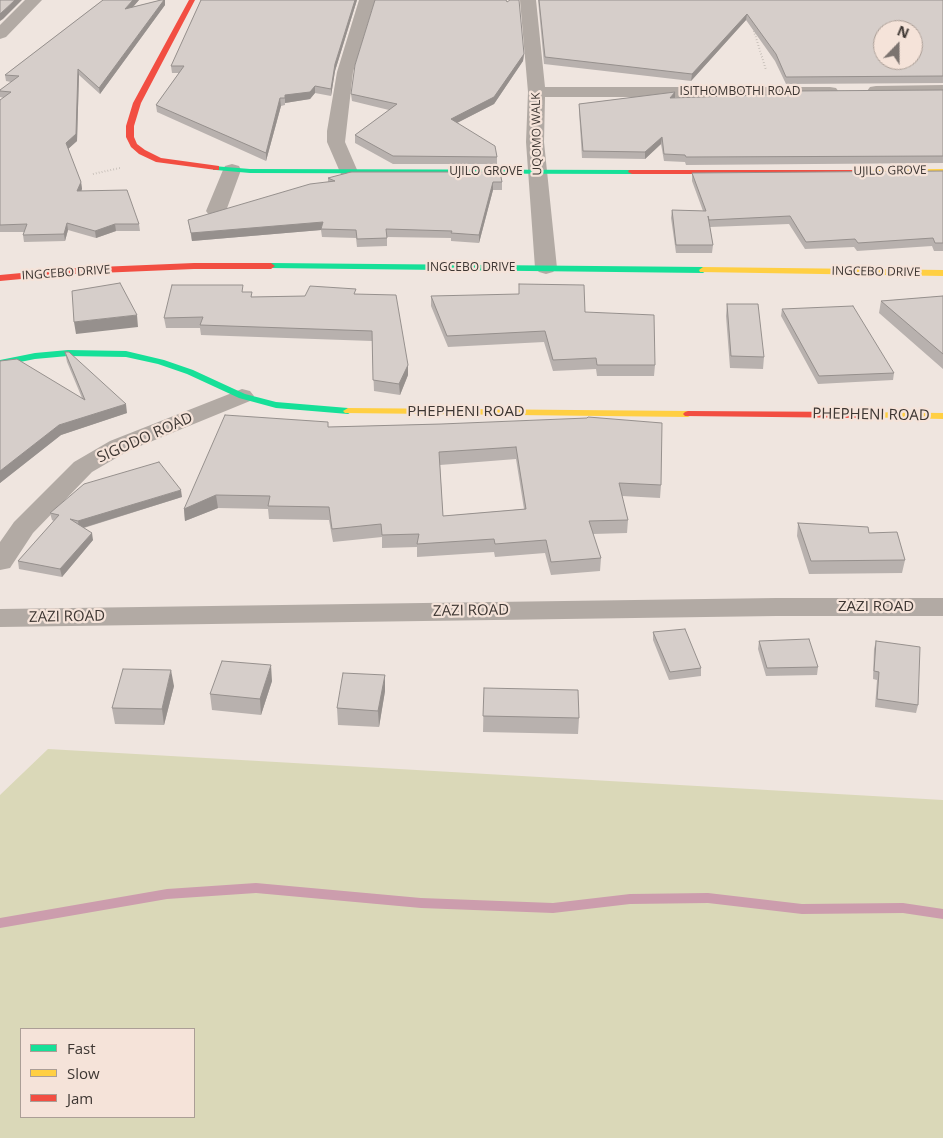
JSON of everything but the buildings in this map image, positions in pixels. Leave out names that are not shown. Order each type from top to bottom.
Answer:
[{"type":"street","points":[[0,34],[34,0]]},
{"type":"street","name":"UJILO GROVE","points":[[192,0],[137,103],[130,126],[130,137],[134,145],[142,152],[159,160],[232,170],[349,172],[943,171]]},
{"type":"street","points":[[349,172],[336,142],[336,131],[345,72],[367,0]]},
{"type":"street","name":"UQOMO WALK","points":[[528,0],[537,92],[535,142],[546,268]]},
{"type":"street","points":[[863,91],[943,90]]},
{"type":"street","name":"ISITHOMBOTHI ROAD","points":[[537,92],[844,92]]},
{"type":"street","points":[[216,211],[232,170]]},
{"type":"street","name":"INGCEBO DRIVE","points":[[0,278],[75,271],[194,266],[943,273]]},
{"type":"street","name":"PHEPHENI ROAD","points":[[0,363],[35,356],[68,353],[126,354],[161,362],[190,372],[242,396],[276,405],[354,412],[943,416]]},
{"type":"street","name":"SIGODO ROAD","points":[[0,562],[24,528],[83,467],[119,446],[242,396]]},
{"type":"street","name":"ZAZI ROAD","points":[[0,618],[776,607],[943,607]]},
{"type":"path","points":[[750,24],[757,37],[772,92]]},
{"type":"shaded area","points":[[48,749],[943,800],[943,1138],[0,1138],[0,795]]},
{"type":"waterway","points":[[0,923],[167,894],[256,888],[421,903],[553,908],[630,899],[708,898],[802,909],[903,908],[943,914]]},
{"type":"traffic: fast","points":[[216,168],[250,171],[632,172]]},
{"type":"traffic: fast","points":[[271,266],[703,270]]},
{"type":"traffic: fast","points":[[0,363],[35,356],[68,353],[126,354],[161,362],[190,372],[242,396],[276,405],[348,411]]},
{"type":"traffic: slow","points":[[856,172],[943,171]]},
{"type":"traffic: slow","points":[[703,270],[943,273]]},
{"type":"traffic: slow","points":[[348,411],[688,414]]},
{"type":"traffic: slow","points":[[859,415],[943,416]]},
{"type":"traffic: jam","points":[[192,0],[137,103],[130,126],[130,137],[134,145],[142,152],[159,160],[216,168]]},
{"type":"traffic: jam","points":[[632,172],[856,172]]},
{"type":"traffic: jam","points":[[0,278],[75,271],[194,266],[271,266]]},
{"type":"traffic: jam","points":[[688,414],[859,415]]}]
